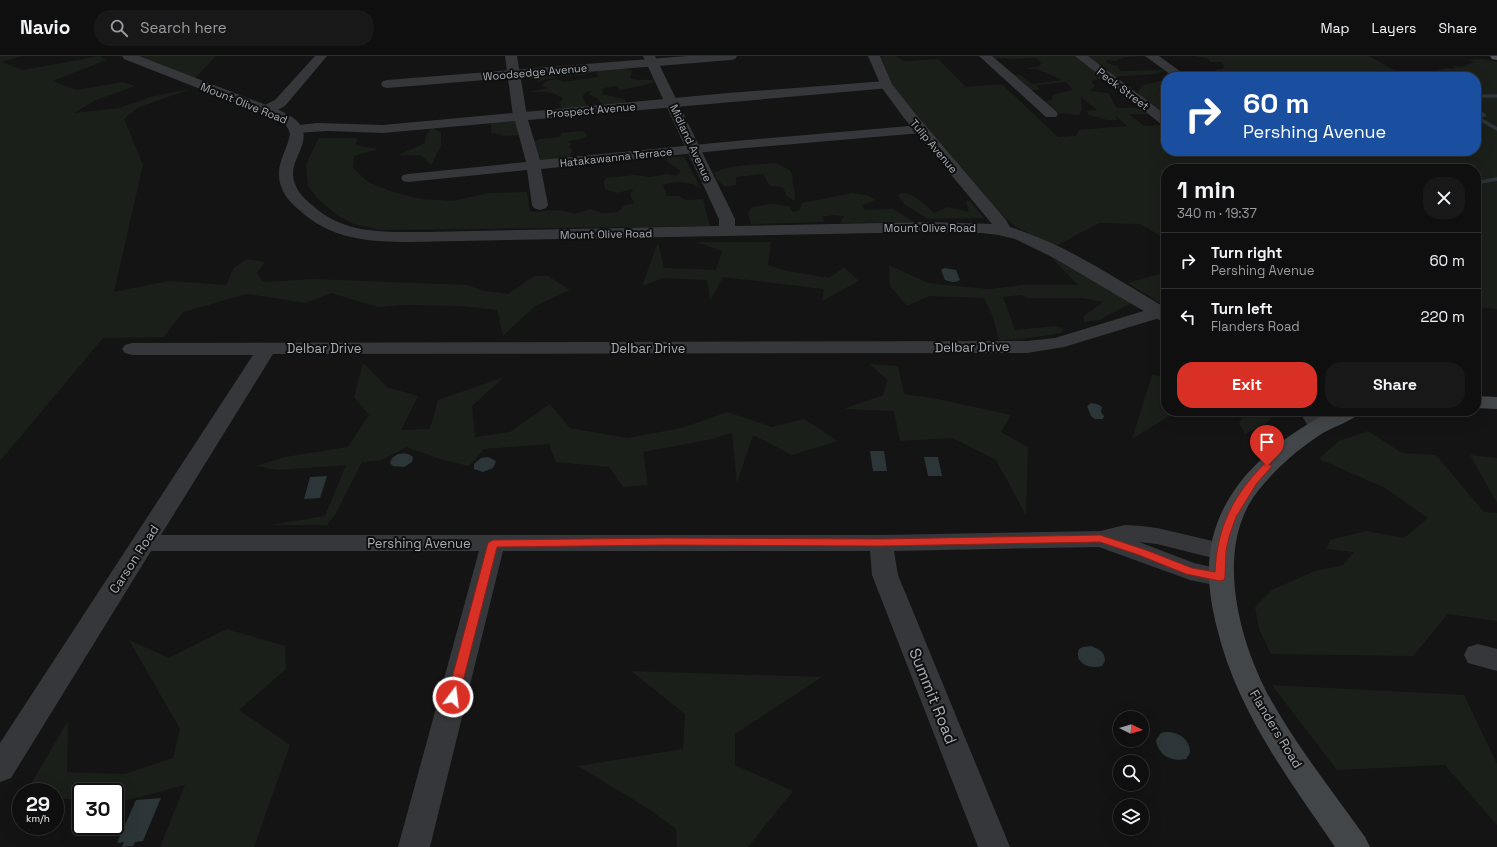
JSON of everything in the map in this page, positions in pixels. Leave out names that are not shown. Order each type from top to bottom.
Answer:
[{"type":"main road","points":[[1481,402],[1497,403]]},
{"type":"main road","name":"Flanders Road","points":[[1328,416],[1314,419],[1253,481],[1231,517],[1224,537],[1221,551],[1220,577],[1226,614],[1237,654],[1256,700],[1285,748],[1354,847]]},
{"type":"street","name":"Mount Olive Road","points":[[128,56],[287,119],[296,129],[295,143],[286,164],[285,171],[288,187],[298,201],[314,217],[347,233],[381,237],[427,237],[942,227],[982,228],[1001,230],[1021,236],[1060,254],[1161,313]]},
{"type":"street","points":[[266,110],[280,103],[321,56]]},
{"type":"street","points":[[511,56],[520,116],[533,166],[540,205]]},
{"type":"street","name":"Woodsedge Avenue","points":[[387,84],[650,59],[731,56]]},
{"type":"street","name":"Tulip Avenue","points":[[874,56],[886,85],[1000,223],[1002,227],[1001,230]]},
{"type":"street","points":[[985,56],[1051,114]]},
{"type":"street","name":"Peck Street","points":[[1081,56],[1161,117]]},
{"type":"street","points":[[1151,56],[1175,72]]},
{"type":"street","name":"Midland Avenue","points":[[650,59],[672,102],[693,150],[727,220],[728,232]]},
{"type":"street","name":"Prospect Avenue","points":[[296,129],[313,127],[354,130],[383,129],[672,102],[886,85]]},
{"type":"street","name":"Hatakawanna Terrace","points":[[408,178],[854,134],[921,129]]},
{"type":"street","name":"Delbar Drive","points":[[132,348],[1027,347],[1057,343],[1161,315]]},
{"type":"street","name":"Carson Road","points":[[0,769],[145,543],[267,348]]},
{"type":"street","name":"Pershing Avenue","points":[[145,543],[881,542],[1100,539],[1125,533],[1157,536],[1221,551]]},
{"type":"street","name":"Pershing Avenue","points":[[1100,539],[1142,553],[1190,572],[1220,577]]},
{"type":"street","name":"Summit Road","points":[[881,542],[885,574],[994,847]]},
{"type":"street","points":[[414,847],[493,543]]},
{"type":"shaded area","points":[[0,56],[22,56],[1,62],[24,70],[99,56],[106,60],[53,81],[76,90],[123,82],[135,86],[96,100],[74,113],[119,108],[150,97],[190,89],[137,108],[124,119],[143,165],[114,292],[169,281],[226,285],[233,269],[246,259],[265,262],[257,273],[263,282],[314,279],[467,285],[485,291],[508,294],[534,276],[548,276],[570,290],[535,306],[503,336],[497,310],[462,306],[401,305],[378,307],[331,293],[306,303],[247,294],[183,312],[164,337],[103,338],[0,461]]},
{"type":"shaded area","points":[[139,56],[216,56],[194,79]]},
{"type":"shaded area","points":[[881,56],[895,56],[905,61],[938,59],[966,87],[1002,84],[1058,137],[1076,136],[1079,130],[1127,126],[1116,116],[1117,120],[1107,120],[1089,115],[1087,111],[1097,110],[1081,97],[1082,110],[1079,115],[1059,113],[1046,101],[1052,100],[1053,95],[1073,90],[1066,82],[1036,85],[1040,90],[1030,90],[1013,75],[1019,74],[1032,84],[1062,80],[1037,69],[1025,69],[1040,66],[1041,63],[1036,58],[1012,59],[992,58],[990,56],[1076,56],[1103,78],[1091,81],[1095,86],[1090,91],[1108,93],[1117,108],[1141,108],[1148,114],[1129,114],[1144,126],[1161,125],[1161,156],[1481,156],[1481,72],[1432,72],[1446,68],[1455,68],[1445,64],[1461,67],[1475,62],[1468,60],[1483,59],[1497,62],[1497,309],[1481,307],[1481,164],[1161,164],[1161,236],[1140,224],[1099,223],[1056,246],[1016,227],[1000,213],[900,95],[890,80]]},
{"type":"shaded area","points":[[1086,56],[1148,56],[1125,57],[1116,61],[1107,60],[1107,63],[1117,66],[1121,71],[1166,70],[1156,74],[1112,77],[1102,70],[1108,68],[1103,67],[1102,64],[1094,63]]},
{"type":"shaded area","points":[[1195,56],[1369,56],[1397,72],[1217,72],[1216,70],[1224,68],[1222,62],[1210,62],[1207,58]]},
{"type":"shaded area","points":[[624,68],[632,71],[630,78],[636,80],[655,81],[620,90],[618,86],[603,88],[602,94],[625,99],[626,103],[599,105],[602,104],[597,98],[589,94],[592,91],[586,92],[582,97],[588,106],[565,111],[560,107],[561,104],[558,103],[563,99],[559,96],[546,92],[528,92],[549,88],[542,86],[546,81],[555,79],[564,82],[598,77],[596,71],[584,75],[562,76],[540,81],[523,77],[524,75]]},
{"type":"shaded area","points":[[1161,81],[1161,88],[1159,89],[1161,92],[1161,112],[1140,97],[1138,91],[1143,85]]},
{"type":"shaded area","points":[[515,121],[520,135],[501,136],[501,134],[491,133],[491,122]]},
{"type":"shaded area","points":[[432,128],[441,132],[441,145],[431,165],[421,155],[398,155],[425,143],[426,135]]},
{"type":"shaded area","points":[[582,131],[586,133],[587,137],[567,142],[572,143],[569,147],[573,150],[567,160],[540,160],[540,156],[537,155],[534,142],[540,139],[560,137],[561,133]]},
{"type":"shaded area","points":[[319,138],[357,138],[356,145],[378,149],[354,156],[353,168],[368,182],[390,191],[421,199],[452,201],[489,193],[527,192],[530,212],[560,210],[575,214],[590,209],[602,213],[618,212],[625,205],[635,203],[630,196],[633,189],[617,193],[605,189],[604,181],[606,178],[634,175],[650,177],[667,174],[676,176],[681,171],[666,161],[668,157],[684,157],[701,188],[682,182],[668,183],[663,185],[667,196],[679,196],[686,200],[703,199],[710,226],[381,230],[354,224],[337,215],[317,198],[308,186],[306,164]]},
{"type":"shaded area","points":[[775,163],[790,170],[793,177],[795,194],[794,201],[786,195],[783,187],[770,186],[763,174],[736,177],[736,185],[725,187],[717,180],[714,173],[735,166]]},
{"type":"shaded area","points":[[852,193],[867,195],[876,200],[862,205],[865,210],[893,209],[914,222],[840,223],[844,216],[832,215],[823,217],[824,222],[751,224],[748,214],[752,207],[771,204],[789,206],[793,212],[799,211],[802,203]]},
{"type":"shaded area","points":[[900,193],[905,193],[915,197],[934,213],[947,207],[969,212],[966,201],[970,201],[984,218],[928,219],[904,204],[898,196]]},
{"type":"shaded area","points":[[658,242],[664,268],[716,270],[722,251],[696,242],[771,242],[768,265],[787,271],[829,278],[844,267],[859,281],[822,301],[824,289],[723,277],[710,301],[707,280],[663,278],[642,286]]},
{"type":"shaded area","points":[[1045,251],[1132,303],[1099,320],[1084,322],[1084,316],[1103,302],[1082,298],[1028,298],[1021,295],[1003,297],[1015,330],[1055,326],[1064,329],[1061,333],[1023,339],[999,340],[993,317],[984,298],[929,296],[907,306],[890,286],[889,265],[928,283],[965,287],[990,289],[1023,285],[1078,285]]},
{"type":"shaded area","points":[[944,268],[956,270],[960,280],[952,282],[945,280],[941,270]]},
{"type":"shaded area","points":[[1161,273],[1161,304],[1128,283]]},
{"type":"shaded area","points":[[363,363],[387,387],[418,396],[401,430],[430,429],[438,400],[504,377],[472,406],[475,437],[510,432],[550,404],[570,428],[627,438],[682,428],[727,412],[772,427],[804,419],[838,441],[792,455],[753,435],[737,483],[732,433],[712,439],[643,452],[648,485],[623,487],[609,467],[556,462],[549,444],[484,449],[469,466],[443,460],[407,447],[381,460],[362,462],[335,515],[327,525],[270,525],[325,516],[346,465],[277,470],[256,466],[285,457],[348,447],[369,415],[354,397]]},
{"type":"shaded area","points":[[869,364],[898,366],[904,394],[938,399],[1011,415],[1001,432],[1028,447],[1026,515],[996,460],[953,438],[900,441],[894,411],[844,409],[883,395],[888,380]]},
{"type":"shaded area","points":[[1152,375],[1161,376],[1161,416],[1169,416],[1132,439]]},
{"type":"shaded area","points":[[1091,403],[1102,407],[1101,412],[1104,416],[1103,419],[1095,419],[1091,416],[1087,406]]},
{"type":"shaded area","points":[[1244,416],[1274,416],[1265,424],[1245,434],[1239,423]]},
{"type":"shaded area","points":[[1368,431],[1402,453],[1436,455],[1484,512],[1497,513],[1497,621],[1448,614],[1413,656],[1271,654],[1259,629],[1255,607],[1272,590],[1315,571],[1343,565],[1354,552],[1327,549],[1330,540],[1366,531],[1404,538],[1428,518],[1385,488],[1319,459],[1339,441]]},
{"type":"shaded area","points":[[870,451],[884,451],[887,471],[873,471]]},
{"type":"shaded area","points":[[404,453],[410,455],[413,457],[412,462],[404,467],[393,466],[390,463],[392,458],[398,454]]},
{"type":"shaded area","points":[[1470,455],[1497,458],[1497,503]]},
{"type":"shaded area","points":[[488,457],[496,461],[493,468],[483,472],[474,469],[474,464],[481,458]]},
{"type":"shaded area","points":[[924,457],[938,457],[942,476],[928,476]]},
{"type":"shaded area","points":[[327,476],[320,498],[304,499],[310,477]]},
{"type":"shaded area","points":[[227,629],[285,646],[286,669],[239,710],[290,745],[254,847],[160,847],[185,785],[124,801],[124,783],[72,783],[72,799],[64,799],[64,783],[31,783],[68,721],[67,772],[125,774],[173,758],[180,729],[129,640],[169,658]]},
{"type":"shaded area","points":[[1091,646],[1103,653],[1105,661],[1102,666],[1093,667],[1081,662],[1078,654],[1079,649]]},
{"type":"shaded area","points":[[631,671],[822,677],[735,734],[735,765],[793,791],[748,847],[677,847],[676,829],[652,811],[578,766],[683,749],[685,714]]},
{"type":"shaded area","points":[[1272,685],[1464,695],[1497,764],[1497,825],[1445,765],[1337,770]]},
{"type":"shaded area","points":[[1161,733],[1175,733],[1186,740],[1190,748],[1190,753],[1186,759],[1176,760],[1166,757],[1157,746],[1156,740]]},
{"type":"shaded area","points":[[161,798],[143,841],[135,842],[133,846],[122,847],[124,842],[117,843],[121,835],[124,835],[124,827],[136,800]]},
{"type":"waterway","points":[[1481,96],[1497,96]]},
{"type":"waterway","points":[[1481,113],[1484,115],[1481,116]]},
{"type":"waterway","points":[[1481,120],[1497,129]]},
{"type":"waterway","points":[[1481,182],[1497,179]]},
{"type":"route","points":[[453,697],[493,543],[881,542],[1100,539],[1124,546],[1190,572],[1220,577],[1221,551],[1231,517],[1241,498],[1253,481],[1267,466]]}]
